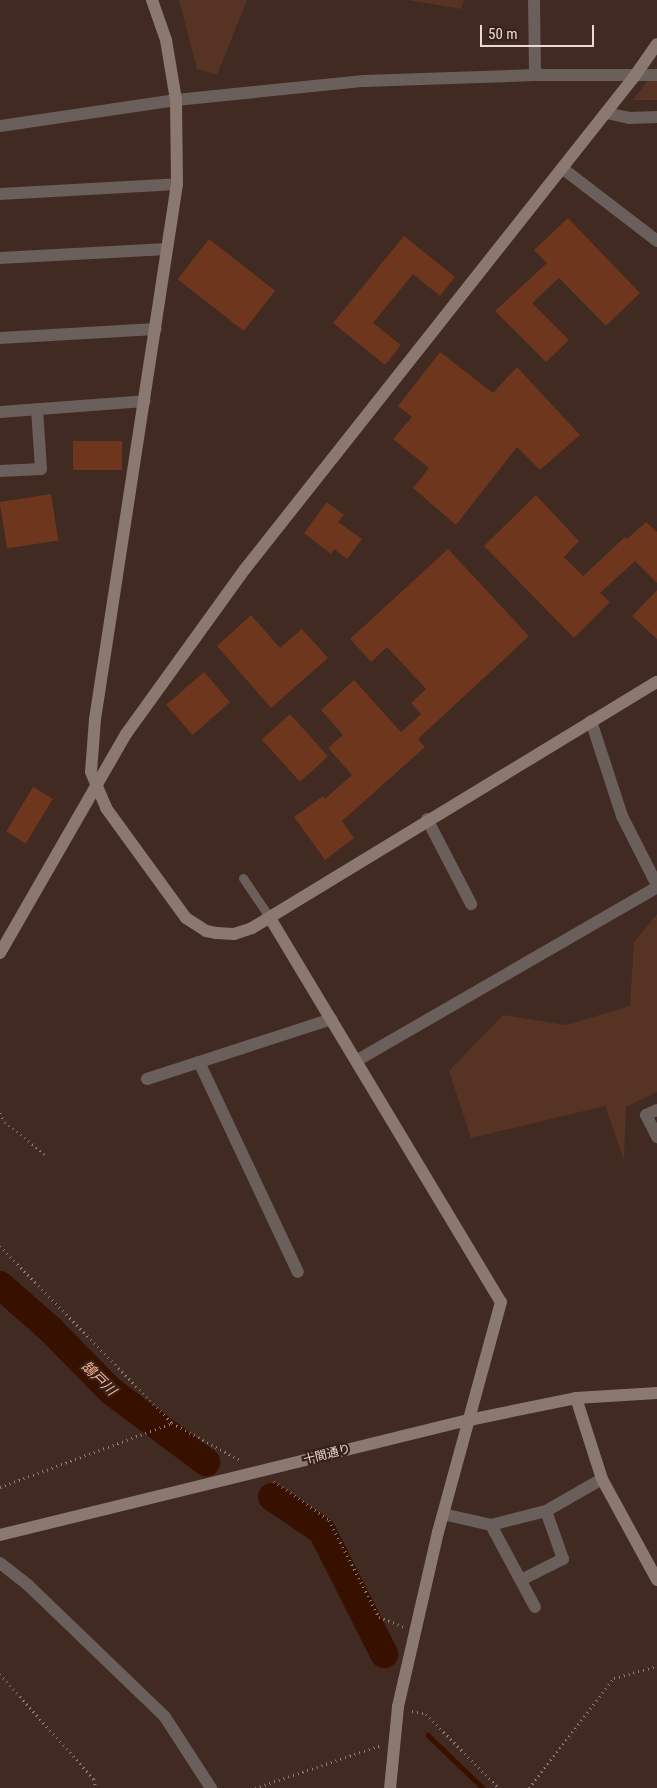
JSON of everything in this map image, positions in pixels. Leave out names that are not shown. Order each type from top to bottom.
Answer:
[{"type":"street","points":[[152,0],[166,40],[176,100],[177,184],[95,719],[92,772],[95,785],[117,824],[186,918],[206,931],[234,934],[270,918],[427,819],[657,682]]},
{"type":"street","points":[[534,0],[536,74]]},
{"type":"street","points":[[0,953],[126,734],[245,569],[606,113],[657,44]]},
{"type":"street","points":[[0,126],[176,100],[364,81],[536,74],[634,77],[657,75]]},
{"type":"street","points":[[606,113],[628,118],[657,117]]},
{"type":"street","points":[[562,168],[657,241]]},
{"type":"street","points":[[0,194],[177,184]]},
{"type":"street","points":[[0,258],[168,249]]},
{"type":"street","points":[[0,338],[156,329]]},
{"type":"street","points":[[0,412],[145,401]]},
{"type":"street","points":[[0,471],[42,469],[37,409]]},
{"type":"street","points":[[356,1061],[657,886],[622,816],[591,721]]},
{"type":"street","points":[[427,819],[471,904]]},
{"type":"street","points":[[270,918],[501,1302],[443,1514],[398,1707],[390,1788]]},
{"type":"street","points":[[147,1079],[332,1019]]},
{"type":"street","points":[[199,1062],[298,1272]]},
{"type":"street","points":[[657,1110],[646,1115],[657,1137]]},
{"type":"street","name":"十間通り","points":[[0,1536],[469,1420],[576,1398],[657,1393]]},
{"type":"street","points":[[576,1398],[602,1479],[657,1580]]},
{"type":"street","points":[[443,1514],[491,1525],[546,1511],[602,1479]]},
{"type":"street","points":[[521,1580],[563,1559],[546,1511]]},
{"type":"street","points":[[491,1525],[535,1607]]},
{"type":"street","points":[[0,1563],[28,1585],[165,1717],[211,1788]]},
{"type":"lane","points":[[243,878],[270,918]]},
{"type":"path","points":[[0,1113],[5,1122],[45,1154]]},
{"type":"path","points":[[0,1246],[172,1423],[260,1472],[329,1520],[379,1617],[416,1631]]},
{"type":"path","points":[[0,1487],[172,1423]]},
{"type":"path","points":[[528,1788],[614,1678],[657,1666]]},
{"type":"path","points":[[0,1674],[94,1779],[96,1788]]},
{"type":"path","points":[[398,1707],[426,1714],[499,1788]]},
{"type":"path","points":[[254,1788],[396,1739]]},
{"type":"shaded area","points":[[179,0],[247,0],[217,75],[197,69]]},
{"type":"shaded area","points":[[407,0],[464,0],[461,9]]},
{"type":"shaded area","points":[[657,68],[657,100],[633,100]]},
{"type":"shaded area","points":[[657,914],[657,1092],[626,1107],[624,1160],[605,1106],[471,1138],[449,1071],[503,1015],[566,1025],[630,1006],[634,942]]},
{"type":"building","points":[[568,218],[640,293],[606,326],[559,278],[532,303],[569,340],[546,362],[495,311],[547,263],[534,250]]},
{"type":"building","points":[[404,236],[455,277],[440,296],[413,274],[373,323],[401,345],[385,365],[333,323]]},
{"type":"building","points":[[209,239],[275,291],[244,331],[178,279]]},
{"type":"building","points":[[440,352],[493,393],[517,367],[580,435],[540,470],[517,447],[456,525],[413,488],[429,468],[393,439],[412,417],[398,406]]},
{"type":"building","points":[[73,441],[122,441],[122,470],[73,470]]},
{"type":"building","points":[[51,494],[58,540],[7,549],[0,502]]},
{"type":"building","points":[[536,495],[579,541],[564,557],[583,576],[625,537],[627,539],[646,522],[657,532],[657,583],[635,561],[600,593],[610,602],[574,638],[484,546]]},
{"type":"building","points":[[327,502],[344,515],[338,522],[362,539],[347,559],[334,549],[331,554],[304,533]]},
{"type":"building","points":[[448,549],[529,636],[418,739],[425,747],[342,821],[354,838],[325,860],[294,817],[323,796],[325,799],[352,775],[328,748],[343,735],[321,710],[354,680],[401,732],[421,714],[411,703],[426,689],[387,647],[371,662],[350,639]]},
{"type":"building","points":[[657,590],[657,639],[632,616]]},
{"type":"building","points":[[251,615],[280,648],[302,629],[328,658],[271,708],[217,646]]},
{"type":"building","points":[[204,672],[230,702],[193,735],[166,705]]},
{"type":"building","points":[[290,714],[328,756],[300,782],[262,739]]},
{"type":"building","points":[[33,787],[53,799],[26,843],[6,832]]},
{"type":"waterway","name":"鵠戸川","points":[[0,1285],[50,1329],[111,1391],[206,1462]]},
{"type":"waterway","name":"鵠戸川","points":[[272,1497],[322,1531],[384,1654]]},
{"type":"waterway","name":"鵠戸川","points":[[428,1735],[483,1788]]}]
